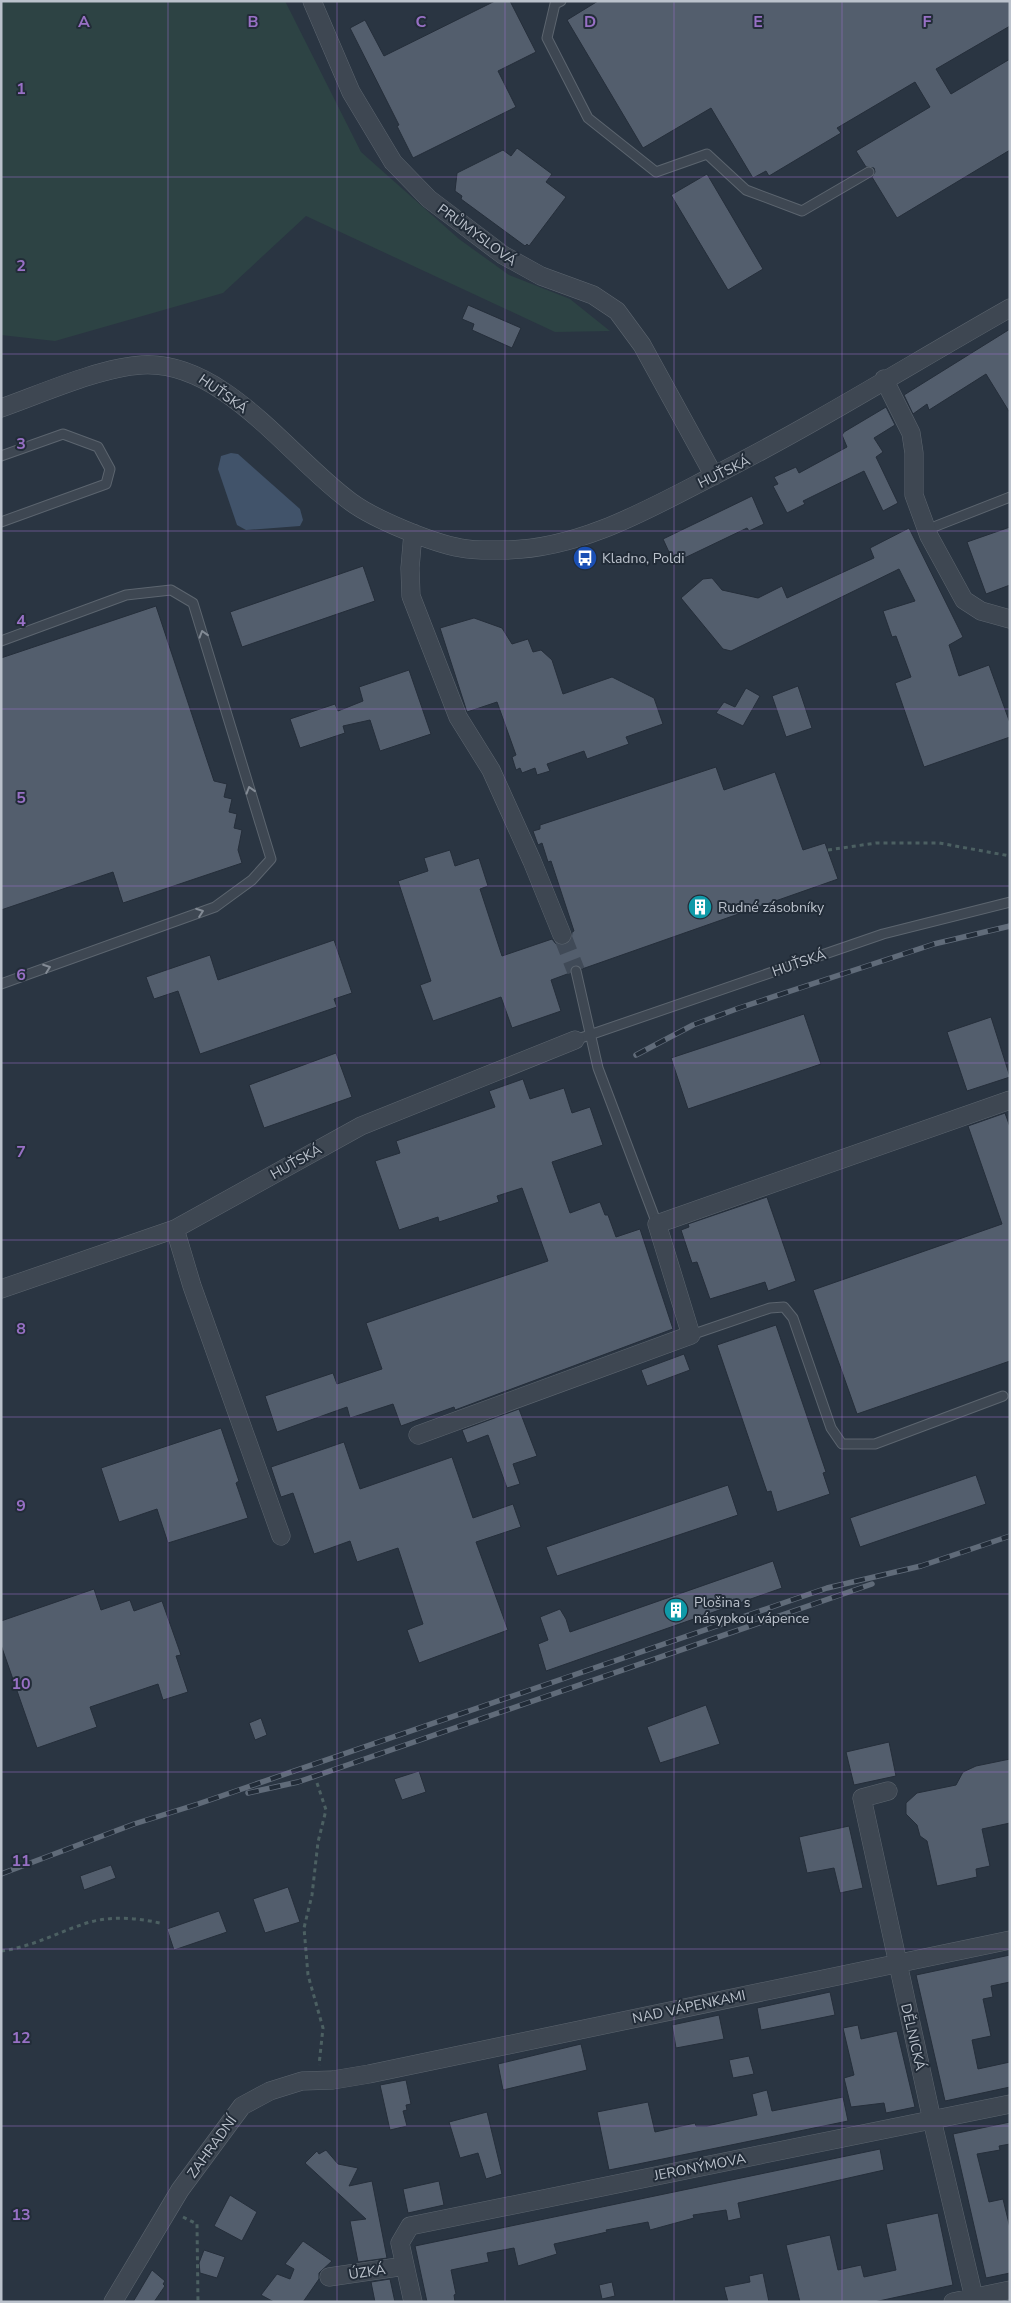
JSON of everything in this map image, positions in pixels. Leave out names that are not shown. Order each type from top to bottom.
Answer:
[{"type":"street","name":"PRŮMYSLOVÁ","points":[[312,1],[351,92],[393,162],[429,199],[503,255],[540,276],[593,295],[617,310],[642,345],[714,476]]},
{"type":"street","name":"HUŤSKÁ","points":[[1,408],[116,370],[142,365],[174,366],[195,374],[213,384],[252,414],[352,503],[413,533],[461,548],[507,550],[544,547],[603,528],[666,501],[758,455],[884,379],[1010,308]]},
{"type":"street","points":[[884,379],[911,433],[914,453],[914,495],[926,530],[964,600],[981,611],[1010,618]]},
{"type":"street","points":[[413,533],[410,568],[412,596],[458,718],[491,770],[532,861],[562,935]]},
{"type":"street","name":"HUŤSKÁ","points":[[1,1289],[175,1230],[362,1126],[583,1037]]},
{"type":"street","points":[[418,1435],[691,1335],[658,1224],[1010,1100]]},
{"type":"street","points":[[175,1230],[192,1286],[281,1536]]},
{"type":"street","name":"DĚLNICKÁ","points":[[888,1791],[862,1798],[932,2120],[975,2299]]},
{"type":"street","name":"NAD VÁPENKAMI","points":[[369,2074],[1010,1940]]},
{"type":"street","name":"ZAHRADNÍ","points":[[113,2302],[180,2190],[242,2106],[270,2091],[302,2081],[369,2074]]},
{"type":"street","name":"JERONÝMOVA","points":[[405,2266],[400,2243],[410,2226],[1010,2104]]},
{"type":"street","points":[[405,2266],[413,2302]]},
{"type":"street","name":"ÚZKÁ","points":[[329,2277],[405,2266]]},
{"type":"street","points":[[953,2302],[975,2299],[1010,2290]]},
{"type":"lane","points":[[561,1],[556,4],[547,38],[588,118],[656,172],[707,154],[746,190],[802,211],[869,172]]},
{"type":"lane","points":[[1,456],[63,434],[98,447],[110,469],[106,484],[1,522]]},
{"type":"lane","points":[[926,530],[1010,497]]},
{"type":"lane","points":[[1,641],[126,595],[171,590],[193,603],[271,859],[252,880],[215,907],[1,984]]},
{"type":"lane","name":"HUŤSKÁ","points":[[583,1037],[883,934],[1010,902]]},
{"type":"lane","points":[[576,971],[583,1037],[598,1068],[658,1224]]},
{"type":"lane","points":[[691,1335],[770,1308],[784,1307],[793,1318],[831,1428],[842,1444],[876,1444],[1003,1396]]},
{"type":"path","points":[[828,850],[876,843],[939,844],[1010,856]]},
{"type":"path","points":[[317,1783],[326,1810],[318,1842],[312,1895],[304,1928],[308,1975],[324,2028],[317,2080]]},
{"type":"path","points":[[1,1951],[25,1946],[91,1922],[131,1918],[160,1923]]},
{"type":"path","points":[[169,2210],[197,2224],[198,2302]]},
{"type":"green space","points":[[1,1],[285,1],[361,152],[459,239],[509,275],[570,299],[610,331],[555,332],[306,216],[223,293],[55,341],[1,335]]},
{"type":"water","points":[[231,453],[238,454],[300,509],[303,520],[300,526],[246,530],[237,525],[218,469],[221,456]]},
{"type":"building","points":[[495,1],[510,1],[536,52],[498,71],[516,107],[413,158],[397,126],[399,125],[350,28],[365,20],[384,56]]},
{"type":"building","points":[[598,1],[1010,1],[1010,26],[936,69],[951,94],[1010,59],[1010,150],[897,218],[872,177],[875,172],[874,168],[866,167],[856,151],[930,107],[915,82],[837,128],[841,133],[769,176],[766,171],[753,178],[711,108],[643,148],[567,20]]},
{"type":"building","points":[[517,148],[552,174],[546,182],[566,197],[529,246],[527,244],[525,246],[461,199],[462,196],[455,191],[457,173],[503,150],[511,156]]},
{"type":"building","points":[[707,174],[763,269],[728,290],[671,195]]},
{"type":"building","points":[[468,305],[521,328],[512,348],[472,330],[474,324],[462,319]]},
{"type":"building","points":[[1010,329],[1010,413],[986,374],[929,410],[927,404],[913,414],[904,395]]},
{"type":"building","points":[[886,407],[895,425],[874,438],[883,452],[876,457],[898,503],[883,511],[864,471],[803,501],[805,504],[787,513],[773,486],[778,484],[774,477],[796,467],[799,473],[847,447],[842,435],[844,432]]},
{"type":"building","points":[[752,496],[764,524],[749,531],[747,528],[674,563],[663,539]]},
{"type":"building","points":[[1010,527],[1010,585],[986,594],[967,542]]},
{"type":"building","points":[[909,528],[963,637],[949,645],[959,676],[989,665],[1010,723],[1010,737],[924,767],[895,683],[911,677],[896,636],[892,637],[883,611],[915,601],[899,569],[731,651],[723,649],[681,598],[703,579],[712,578],[722,590],[758,598],[782,586],[787,598],[874,558],[870,548]]},
{"type":"building","points":[[363,566],[375,601],[242,647],[230,612]]},
{"type":"building","points":[[156,606],[214,781],[227,784],[224,797],[232,799],[229,812],[237,814],[234,828],[242,830],[238,850],[242,863],[123,903],[113,872],[1,910],[1,658]]},
{"type":"building","points":[[474,618],[502,628],[512,644],[528,639],[533,652],[541,650],[552,660],[563,694],[612,677],[654,698],[663,724],[626,737],[629,744],[587,759],[584,751],[547,764],[550,771],[537,775],[535,768],[522,773],[520,768],[516,770],[512,757],[516,755],[497,702],[467,712],[440,628]]},
{"type":"building","points":[[409,670],[431,734],[380,751],[370,720],[343,726],[345,733],[300,748],[290,719],[335,704],[338,711],[363,701],[359,687]]},
{"type":"building","points":[[798,686],[812,728],[786,737],[772,696]]},
{"type":"building","points":[[746,688],[760,696],[743,726],[716,713],[724,702],[735,707]]},
{"type":"building","points":[[716,767],[724,790],[775,772],[803,850],[825,843],[838,879],[582,969],[574,965],[570,969],[570,973],[551,980],[561,1011],[512,1028],[501,997],[433,1021],[420,985],[431,981],[398,881],[428,871],[424,858],[450,850],[455,866],[479,858],[488,886],[480,889],[502,956],[552,939],[556,944],[566,945],[571,941],[572,932],[574,931],[551,861],[548,862],[542,843],[538,845],[533,831],[540,829],[540,825]]},
{"type":"building","points":[[334,940],[352,993],[334,999],[337,1007],[200,1054],[178,991],[154,999],[146,977],[210,955],[218,980]]},
{"type":"building","points":[[804,1014],[821,1064],[688,1109],[671,1058]]},
{"type":"building","points":[[991,1017],[1010,1077],[967,1091],[947,1032]]},
{"type":"building","points":[[336,1053],[352,1097],[264,1128],[249,1085]]},
{"type":"building","points":[[523,1079],[530,1099],[564,1088],[572,1113],[590,1107],[603,1145],[552,1162],[570,1213],[600,1202],[605,1215],[608,1215],[616,1237],[640,1229],[673,1329],[455,1410],[454,1407],[401,1426],[393,1404],[350,1418],[347,1407],[277,1432],[265,1396],[333,1373],[337,1384],[382,1369],[366,1323],[548,1261],[522,1188],[497,1196],[499,1202],[439,1222],[438,1217],[399,1230],[375,1161],[400,1153],[396,1141],[495,1107],[489,1091]]},
{"type":"building","points":[[1005,1113],[1010,1127],[1010,1361],[857,1414],[813,1290],[1002,1224],[968,1126]]},
{"type":"building","points":[[767,1197],[796,1281],[768,1291],[765,1282],[710,1299],[697,1262],[692,1263],[681,1230],[689,1227],[688,1224]]},
{"type":"building","points":[[776,1325],[826,1472],[823,1473],[830,1494],[777,1512],[771,1491],[767,1492],[717,1345]]},
{"type":"building","points":[[684,1354],[690,1370],[647,1386],[641,1370]]},
{"type":"building","points":[[519,1409],[537,1456],[513,1464],[520,1484],[507,1488],[488,1435],[467,1443],[462,1430]]},
{"type":"building","points":[[221,1428],[239,1481],[236,1483],[248,1518],[168,1543],[157,1509],[119,1522],[101,1468]]},
{"type":"building","points":[[344,1442],[360,1489],[452,1457],[473,1518],[513,1504],[521,1527],[476,1542],[508,1630],[419,1663],[407,1630],[423,1624],[398,1548],[357,1562],[350,1541],[314,1554],[293,1493],[281,1497],[271,1467]]},
{"type":"building","points":[[976,1475],[986,1504],[860,1547],[850,1518]]},
{"type":"building","points":[[728,1485],[738,1515],[557,1576],[546,1547]]},
{"type":"building","name":"Plošina s násypkou vápence","points":[[773,1561],[782,1588],[546,1671],[538,1644],[548,1640],[540,1617],[560,1609],[566,1619],[570,1632]]},
{"type":"building","points":[[94,1589],[101,1610],[130,1600],[134,1611],[162,1601],[181,1655],[176,1656],[188,1692],[163,1700],[158,1684],[90,1707],[97,1727],[37,1748],[1,1645],[1,1621]]},
{"type":"building","points":[[706,1705],[720,1744],[660,1763],[647,1727]]},
{"type":"building","points":[[261,1718],[267,1735],[255,1740],[249,1723]]},
{"type":"building","points":[[889,1742],[896,1776],[854,1785],[846,1752]]},
{"type":"building","points":[[1010,1759],[1010,1823],[982,1829],[990,1866],[976,1869],[977,1877],[937,1886],[927,1841],[920,1836],[917,1825],[906,1814],[906,1803],[917,1793],[956,1785],[963,1772],[976,1766]]},
{"type":"building","points":[[419,1771],[426,1792],[402,1800],[394,1779]]},
{"type":"building","points":[[849,1826],[863,1888],[840,1893],[834,1868],[807,1873],[799,1837]]},
{"type":"building","points":[[111,1865],[116,1878],[84,1890],[80,1876]]},
{"type":"building","points":[[288,1887],[300,1922],[265,1933],[253,1899]]},
{"type":"building","points":[[219,1911],[227,1932],[174,1950],[167,1929]]},
{"type":"building","points":[[1010,1955],[1010,1982],[991,1986],[993,1997],[983,1999],[991,2036],[972,2040],[978,2069],[1010,2062],[1010,2087],[945,2101],[916,1975]]},
{"type":"building","points":[[830,1992],[835,2015],[761,2030],[757,2008]]},
{"type":"building","points":[[719,2015],[724,2039],[676,2048],[672,2025]]},
{"type":"building","points":[[858,2025],[861,2039],[897,2031],[915,2107],[886,2113],[884,2103],[851,2107],[844,2078],[854,2075],[843,2028]]},
{"type":"building","points":[[581,2044],[587,2070],[503,2090],[498,2064]]},
{"type":"building","points":[[749,2056],[754,2074],[733,2078],[729,2060]]},
{"type":"building","points":[[406,2080],[411,2104],[406,2105],[407,2110],[403,2111],[407,2126],[390,2130],[380,2085]]},
{"type":"building","points":[[767,2090],[772,2111],[843,2097],[848,2121],[609,2170],[597,2112],[648,2102],[655,2132],[695,2123],[696,2126],[707,2126],[757,2115],[752,2094]]},
{"type":"building","points":[[487,2112],[502,2174],[486,2179],[478,2153],[460,2158],[449,2122]]},
{"type":"building","points":[[1010,2122],[1010,2144],[999,2146],[1000,2150],[977,2154],[989,2202],[1003,2199],[1010,2228],[1010,2273],[986,2278],[953,2134]]},
{"type":"building","points":[[880,2149],[884,2170],[738,2203],[741,2218],[728,2221],[726,2210],[693,2215],[694,2218],[650,2230],[648,2222],[606,2230],[607,2232],[554,2244],[557,2254],[518,2266],[514,2248],[487,2253],[489,2262],[451,2270],[456,2294],[454,2295],[455,2302],[427,2302],[415,2246]]},
{"type":"building","points":[[326,2150],[338,2164],[358,2168],[349,2186],[372,2181],[387,2258],[358,2262],[350,2221],[366,2219],[305,2163],[317,2151],[319,2154]]},
{"type":"building","points":[[439,2181],[444,2205],[408,2213],[403,2189]]},
{"type":"building","points":[[230,2195],[257,2212],[242,2241],[214,2226]]},
{"type":"building","points":[[938,2213],[953,2285],[874,2302],[800,2302],[786,2245],[830,2235],[838,2270],[861,2265],[864,2277],[896,2270],[886,2224]]},
{"type":"building","points":[[303,2241],[332,2261],[319,2273],[319,2279],[303,2302],[274,2302],[261,2295],[277,2274],[290,2279],[294,2269],[285,2264]]},
{"type":"building","points":[[204,2250],[225,2257],[217,2278],[200,2273],[199,2263]]},
{"type":"building","points":[[152,2270],[165,2281],[163,2284],[165,2286],[154,2302],[133,2302]]},
{"type":"building","points":[[763,2273],[769,2302],[728,2302],[724,2287],[750,2282],[749,2276]]},
{"type":"building","points":[[390,2279],[395,2302],[375,2302],[371,2282]]},
{"type":"building","points":[[612,2282],[615,2296],[602,2299],[599,2285]]},
{"type":"tunnel","points":[[562,935],[576,971]]},
{"type":"railway","points":[[636,1055],[693,1025],[739,1008],[934,944],[1010,926]]},
{"type":"railway","points":[[1,1874],[134,1824],[198,1804],[827,1588],[921,1566],[1010,1536]]},
{"type":"railway","points":[[248,1793],[298,1782],[872,1584]]},
{"type":"place","name":"Kladno, Poldi","points":[[585,558]]},
{"type":"place","name":"Rudné zásobníky","points":[[700,907]]},
{"type":"place","name":"Plošina s násypkou vápence","points":[[676,1610]]}]
